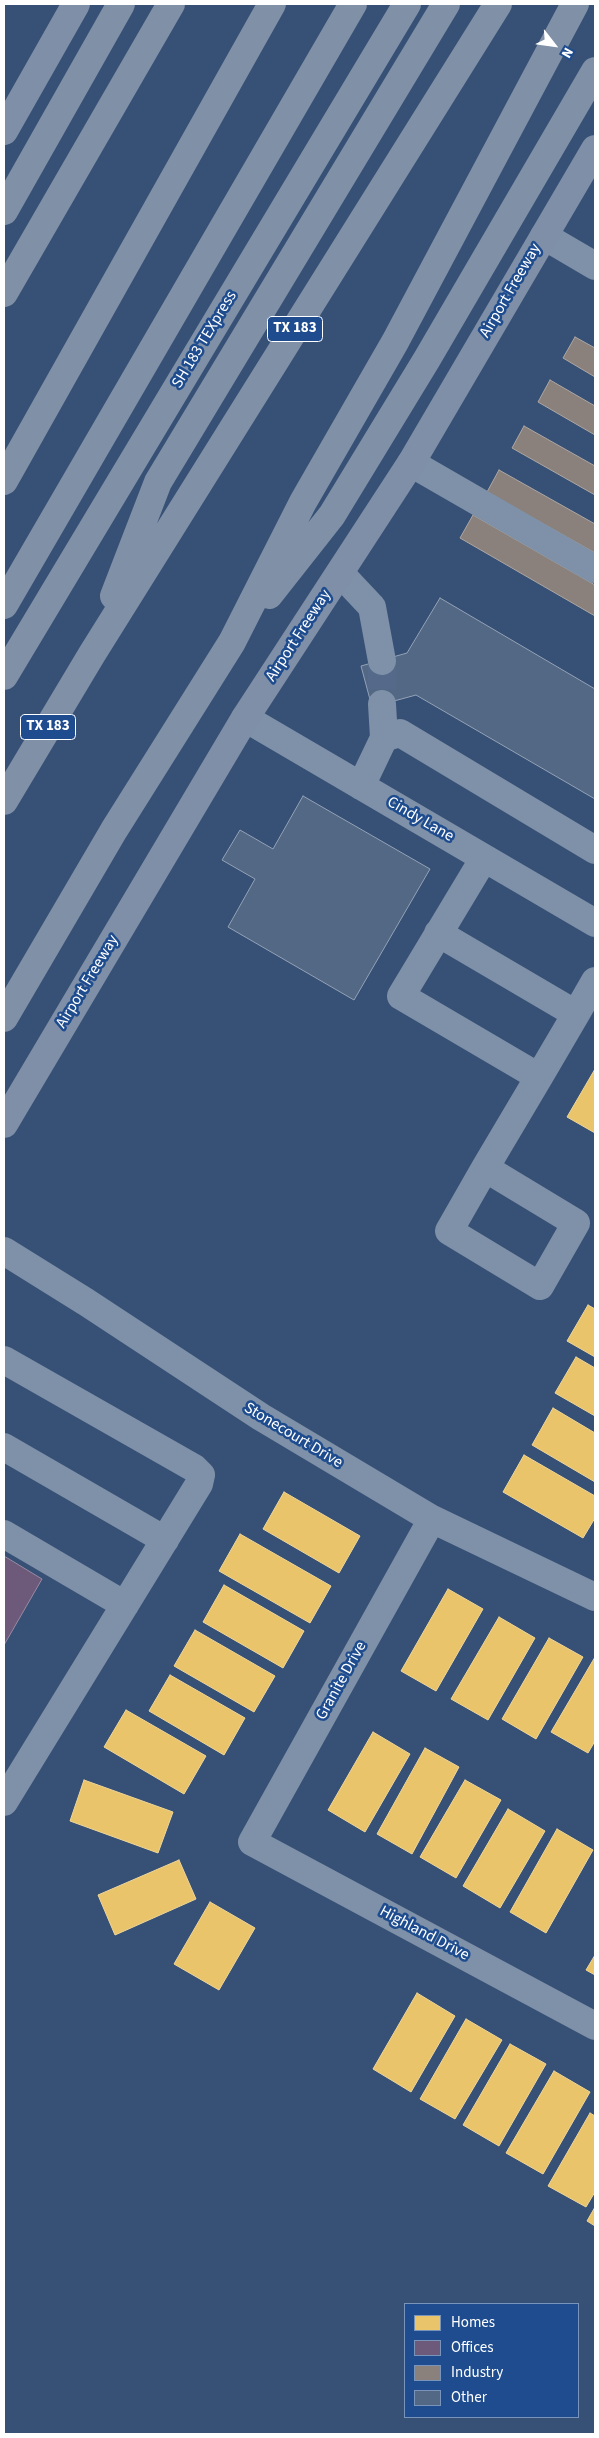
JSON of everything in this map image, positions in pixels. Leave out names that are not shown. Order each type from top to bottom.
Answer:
[{"type":"highway","points":[[4,211],[122,4]]},
{"type":"highway","points":[[4,293],[171,4]]},
{"type":"highway","points":[[4,480],[272,4]]},
{"type":"highway","points":[[4,605],[353,4]]},
{"type":"highway","name":"SH 183 TEXpress","points":[[4,676],[407,4]]},
{"type":"highway","points":[[92,654],[158,482],[446,4]]},
{"type":"highway","name":"TX 183","points":[[4,801],[92,654],[498,4]]},
{"type":"highway","points":[[4,1018],[114,830],[232,642],[303,502],[395,342],[575,4]]},
{"type":"highway","points":[[232,642],[332,515],[427,360],[595,71]]},
{"type":"main road","points":[[4,131],[76,4]]},
{"type":"main road","name":"Airport Freeway","points":[[4,1124],[245,718],[411,463],[595,149]]},
{"type":"street","points":[[544,236],[595,266]]},
{"type":"street","points":[[411,463],[595,569]]},
{"type":"street","points":[[340,572],[372,608],[382,660]]},
{"type":"street","points":[[361,786],[384,738],[382,704]]},
{"type":"street","name":"Cindy Lane","points":[[245,718],[595,922]]},
{"type":"street","points":[[384,738],[400,733],[595,850]]},
{"type":"street","points":[[484,858],[401,996],[539,1077]]},
{"type":"street","points":[[438,933],[576,1014]]},
{"type":"street","points":[[485,1168],[576,1223],[540,1286],[449,1231],[485,1168],[595,981]]},
{"type":"street","name":"Stonecourt Drive","points":[[4,1251],[86,1302],[261,1417],[432,1520],[595,1597]]},
{"type":"street","points":[[4,1360],[194,1468],[201,1475],[199,1484],[4,1802]]},
{"type":"street","points":[[4,1447],[165,1540]]},
{"type":"street","name":"Granite Drive","points":[[252,1842],[432,1520]]},
{"type":"street","points":[[4,1534],[125,1605]]},
{"type":"street","name":"Highland Drive","points":[[252,1842],[595,2026]]},
{"type":"building: Homes","points":[[595,1069],[595,1133],[567,1117]]},
{"type":"building: Homes","points":[[588,1305],[595,1309],[595,1357],[567,1341]]},
{"type":"building: Homes","points":[[576,1357],[595,1368],[595,1416],[555,1393]]},
{"type":"building: Homes","points":[[553,1408],[595,1433],[595,1482],[532,1445]]},
{"type":"building: Homes","points":[[524,1455],[595,1496],[595,1518],[583,1538],[503,1492]]},
{"type":"building: Homes","points":[[284,1492],[360,1536],[339,1573],[263,1529]]},
{"type":"building: Homes","points":[[240,1534],[331,1586],[310,1623],[219,1571]]},
{"type":"building: Homes","points":[[224,1585],[304,1631],[283,1668],[203,1622]]},
{"type":"building: Homes","points":[[448,1589],[483,1609],[436,1691],[401,1671]]},
{"type":"building: Homes","points":[[499,1617],[535,1638],[488,1720],[451,1699]]},
{"type":"building: Homes","points":[[195,1630],[275,1676],[254,1712],[174,1666]]},
{"type":"building: Homes","points":[[549,1638],[583,1657],[536,1739],[502,1719]]},
{"type":"building: Homes","points":[[595,1657],[595,1741],[588,1753],[551,1732]]},
{"type":"building: Homes","points":[[170,1675],[245,1718],[224,1755],[149,1711]]},
{"type":"building: Homes","points":[[126,1710],[206,1756],[184,1794],[104,1747]]},
{"type":"building: Homes","points":[[373,1732],[410,1754],[365,1832],[328,1810]]},
{"type":"building: Homes","points":[[425,1748],[459,1767],[412,1854],[377,1834]]},
{"type":"building: Homes","points":[[84,1780],[173,1812],[158,1853],[70,1821]]},
{"type":"building: Homes","points":[[465,1780],[501,1800],[456,1878],[420,1857]]},
{"type":"building: Homes","points":[[508,1809],[545,1831],[500,1908],[463,1886]]},
{"type":"building: Homes","points":[[557,1829],[593,1850],[546,1933],[510,1912]]},
{"type":"building: Homes","points":[[179,1860],[196,1899],[115,1935],[98,1895]]},
{"type":"building: Homes","points":[[210,1902],[255,1928],[219,1990],[174,1964]]},
{"type":"building: Homes","points":[[595,1955],[595,1975],[586,1970]]},
{"type":"building: Homes","points":[[417,1993],[455,2016],[411,2092],[373,2069]]},
{"type":"building: Homes","points":[[466,2019],[502,2040],[455,2119],[420,2099]]},
{"type":"building: Homes","points":[[510,2044],[546,2064],[499,2146],[463,2125]]},
{"type":"building: Homes","points":[[554,2071],[590,2092],[543,2174],[506,2153]]},
{"type":"building: Homes","points":[[590,2113],[595,2116],[595,2192],[586,2207],[548,2186]]},
{"type":"building: Homes","points":[[595,2207],[595,2226],[587,2221]]},
{"type":"building: Offices","points":[[4,1556],[42,1579],[4,1645]]},
{"type":"building: Industry","points":[[575,337],[595,348],[595,377],[563,358]]},
{"type":"building: Industry","points":[[550,380],[595,406],[595,435],[538,402]]},
{"type":"building: Industry","points":[[524,426],[595,466],[595,495],[512,448]]},
{"type":"building: Industry","points":[[499,470],[595,524],[595,553],[487,492]]},
{"type":"building: Industry","points":[[473,515],[595,585],[595,616],[460,538]]},
{"type":"building: Other","points":[[440,598],[595,689],[595,799],[416,695],[372,707],[361,666],[407,653]]},
{"type":"building: Other","points":[[303,796],[430,869],[354,1000],[228,927],[255,879],[222,860],[240,830],[273,849]]},
{"type":"tunnel","points":[[382,661],[382,704]]}]
